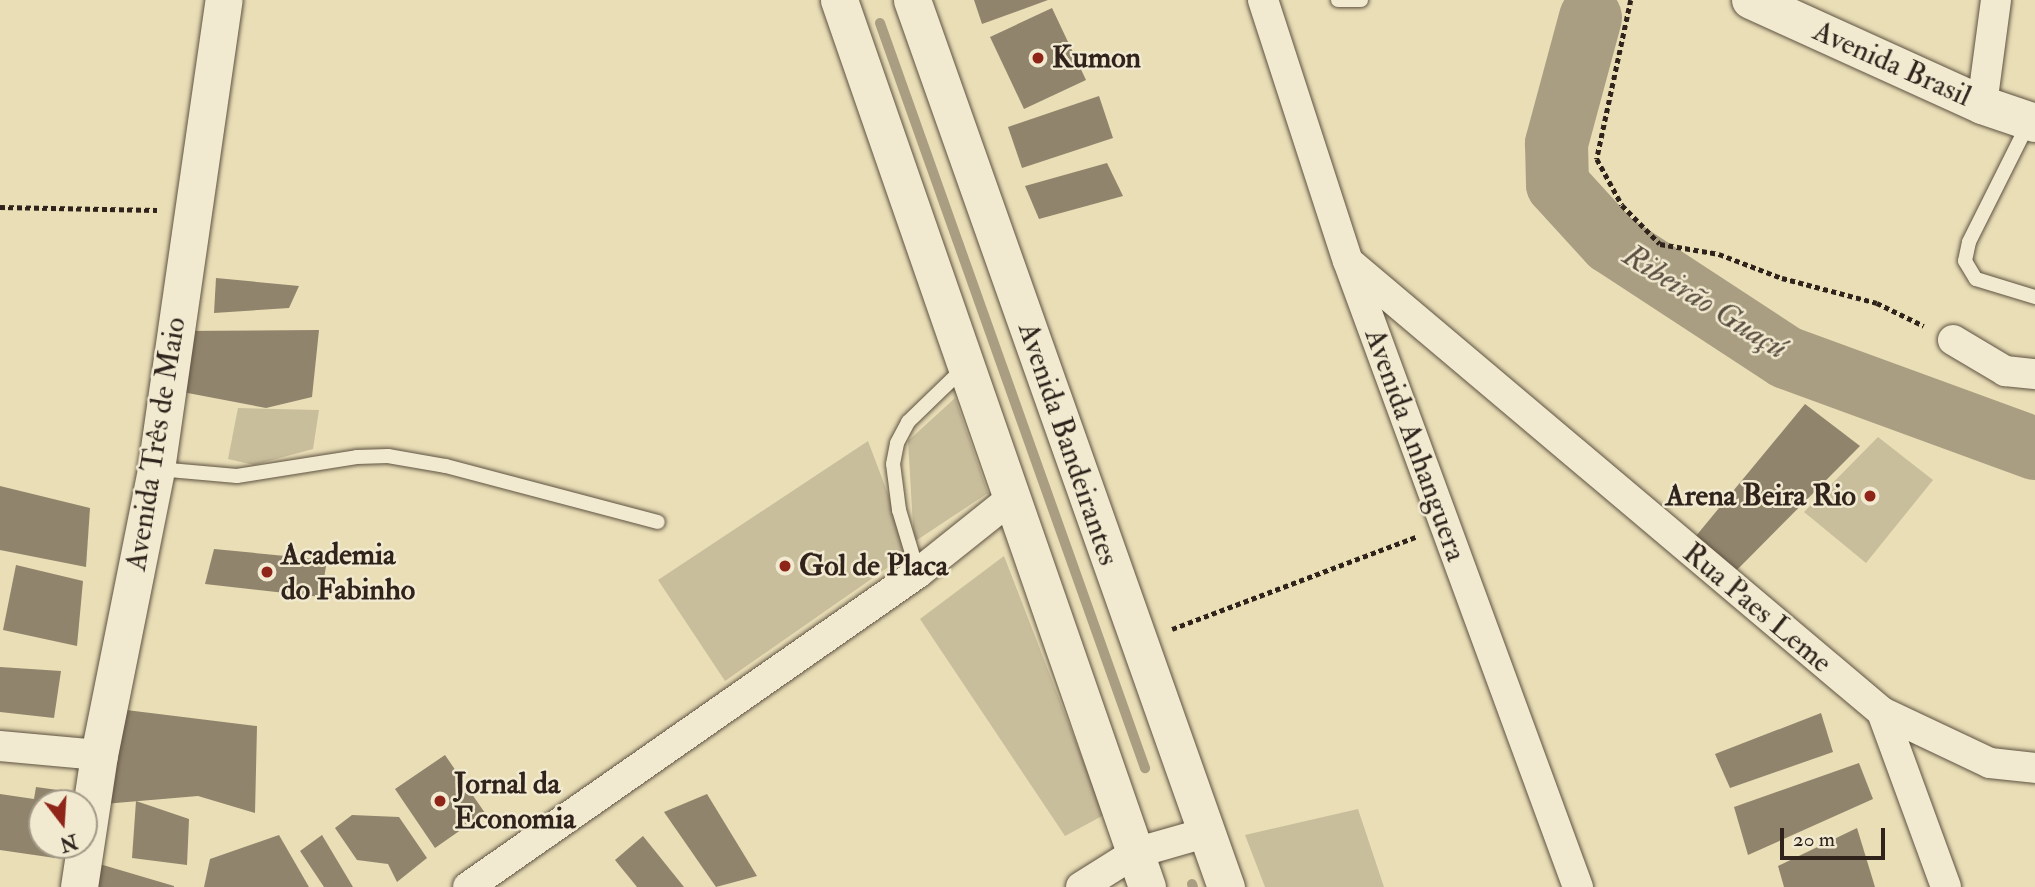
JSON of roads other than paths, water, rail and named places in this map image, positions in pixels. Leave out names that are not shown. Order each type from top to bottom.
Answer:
[{"type":"main road","name":"Avenida Brasil","points":[[1751,0],[1982,105],[2033,122]]},
{"type":"street","name":"Avenida Três de Maio","points":[[79,887],[99,755],[156,469],[224,0]]},
{"type":"street","points":[[839,0],[1147,887]]},
{"type":"street","name":"Avenida Bandeirantes","points":[[912,0],[1226,887]]},
{"type":"street","name":"Avenida Anhanguera","points":[[1263,0],[1348,261],[1578,887]]},
{"type":"street","points":[[1982,105],[1996,0]]},
{"type":"street","name":"Rua Paes Leme","points":[[1348,261],[1882,712],[1990,763],[2035,768]]},
{"type":"street","points":[[1953,340],[2005,371],[2035,374]]},
{"type":"street","points":[[468,887],[918,573],[1012,498]]},
{"type":"street","points":[[1882,712],[1946,887]]},
{"type":"street","points":[[0,746],[99,755]]},
{"type":"street","points":[[1081,887],[1135,853],[1208,832]]},
{"type":"lane","points":[[1338,0],[1361,0]]},
{"type":"lane","points":[[2033,122],[1969,242],[1965,261],[1976,279],[2035,297]]},
{"type":"lane","points":[[918,573],[899,510],[893,464],[897,443],[908,422],[965,367]]},
{"type":"lane","points":[[156,469],[237,476],[357,457],[388,456],[446,466],[658,523]]},
{"type":"waterway","name":"Ribeirão Guaçú","points":[[1590,17],[1556,143],[1557,184],[1610,242],[1786,357],[2035,448]]},
{"type":"waterway","points":[[880,23],[1145,768]]},
{"type":"place","name":"Kumon","points":[[1038,58]]},
{"type":"place","name":"Arena Beira Rio","points":[[1870,496]]},
{"type":"place","name":"Gol de Placa","points":[[785,566]]},
{"type":"place","name":"Academia do Fabinho","points":[[267,572]]},
{"type":"place","name":"Jornal da Economia","points":[[440,801]]}]
